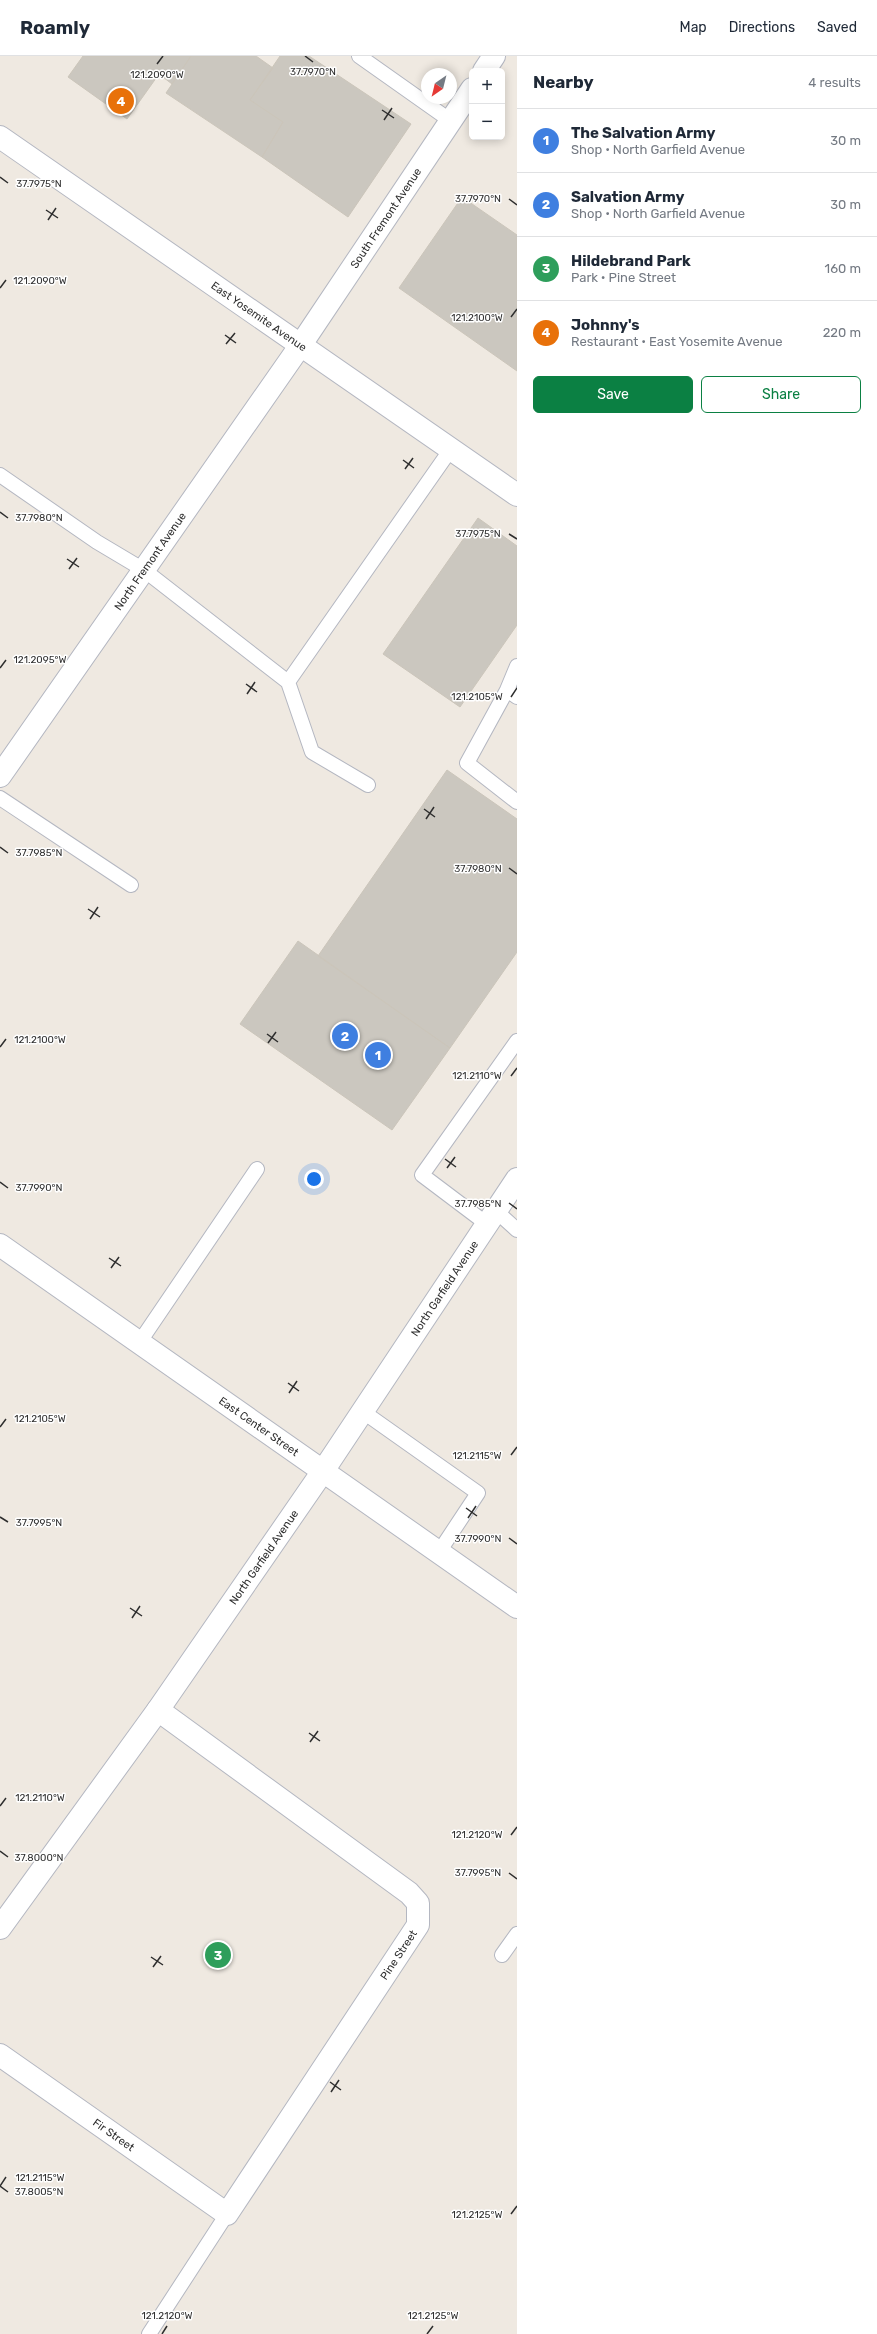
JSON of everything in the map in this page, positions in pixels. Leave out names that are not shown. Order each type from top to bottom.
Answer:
[{"type":"street","points":[[486,68],[494,56]]},
{"type":"street","name":"South Fremont Avenue","points":[[300,346],[469,94]]},
{"type":"street","name":"East Yosemite Avenue","points":[[0,137],[517,495]]},
{"type":"street","name":"North Fremont Avenue","points":[[0,776],[300,346]]},
{"type":"street","name":"North Garfield Avenue","points":[[0,1928],[158,1710],[323,1471],[517,1180]]},
{"type":"street","name":"East Center Street","points":[[0,1245],[517,1607]]},
{"type":"street","name":"Pine Street","points":[[158,1710],[409,1893],[418,1903],[418,1925],[228,2214]]},
{"type":"street","name":"Fir Street","points":[[0,2055],[228,2214]]},
{"type":"lane","points":[[359,56],[451,121]]},
{"type":"lane","points":[[288,682],[451,449]]},
{"type":"lane","points":[[0,475],[97,542],[144,570],[288,682],[312,752],[368,785]]},
{"type":"lane","points":[[517,666],[512,694],[467,763],[517,802]]},
{"type":"lane","points":[[0,798],[131,885]]},
{"type":"lane","points":[[517,1042],[422,1175],[492,1217],[517,1230]]},
{"type":"lane","points":[[139,1343],[257,1169]]},
{"type":"lane","points":[[362,1411],[478,1493],[439,1552]]},
{"type":"lane","points":[[502,1955],[517,1934]]},
{"type":"lane","points":[[149,2334],[228,2214]]},
{"type":"building","points":[[83,56],[191,56],[172,84],[159,74],[127,119],[68,77]]},
{"type":"building","points":[[191,56],[256,56],[273,68],[250,100],[283,122],[262,157],[166,93]]},
{"type":"building","points":[[280,56],[309,56],[411,124],[348,217],[262,157],[283,122],[250,100]]},
{"type":"building","points":[[462,197],[517,235],[517,371],[399,288]]},
{"type":"building","points":[[478,518],[517,546],[517,625],[460,707],[383,654]]},
{"type":"building","points":[[447,770],[517,819],[517,952],[450,1048],[318,956]]},
{"type":"building","points":[[298,941],[450,1048],[392,1130],[240,1024]]},
{"type":"place","name":"Johnny's","points":[[121,101]]},
{"type":"place","name":"Salvation Army","points":[[345,1036]]},
{"type":"place","name":"The Salvation Army","points":[[378,1055]]},
{"type":"place","name":"Hildebrand Park","points":[[218,1955]]}]
